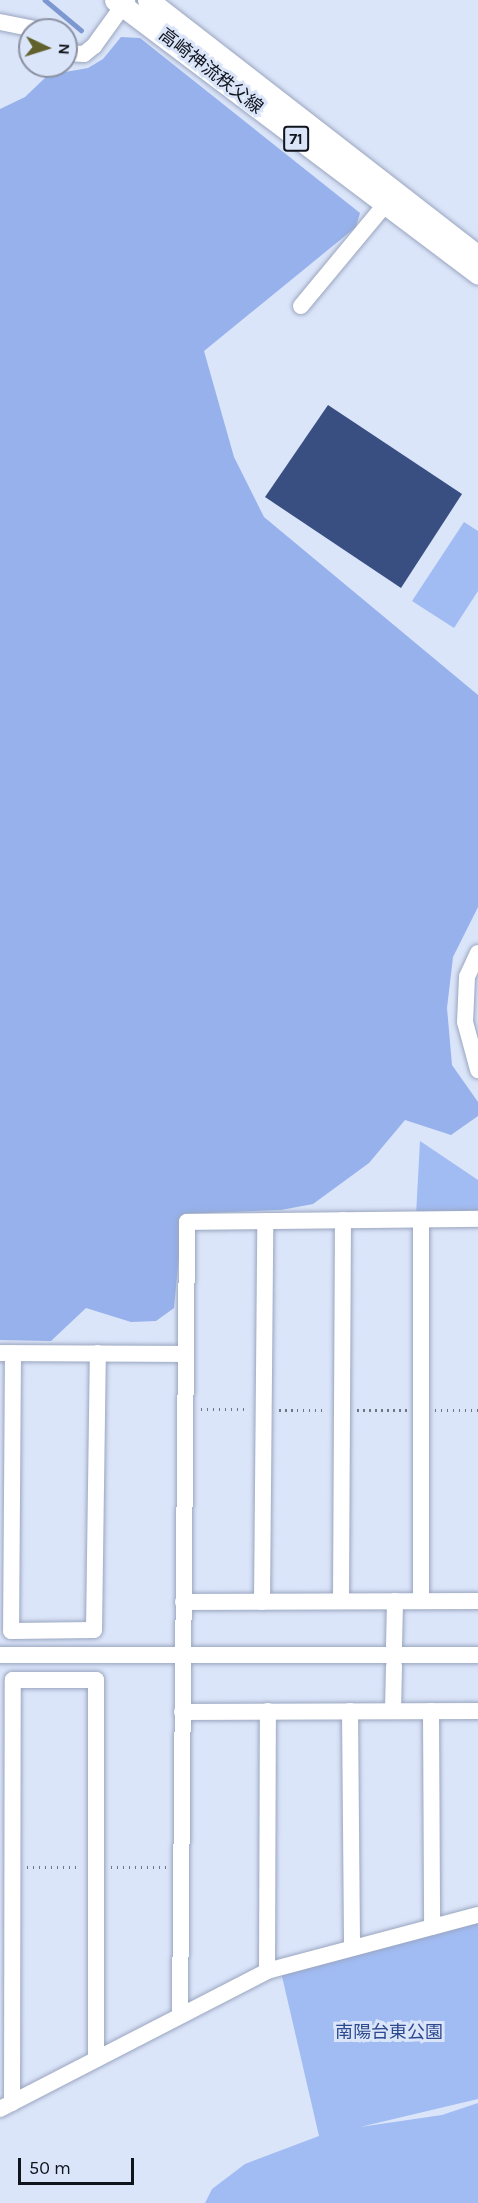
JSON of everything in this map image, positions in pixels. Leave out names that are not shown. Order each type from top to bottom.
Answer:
[{"type":"main road","name":"高崎神流秩父線","points":[[148,0],[478,256]]},
{"type":"main road","name":"高崎神流秩父線","points":[[122,2],[384,206],[478,274]]},
{"type":"street","points":[[78,54],[84,54],[94,46],[122,2]]},
{"type":"street","points":[[0,22],[18,26]]},
{"type":"street","points":[[301,306],[384,206]]},
{"type":"street","points":[[478,953],[467,977],[465,1022],[478,1070]]},
{"type":"street","points":[[180,2015],[181,1654],[187,1222],[478,1219]]},
{"type":"street","points":[[341,1601],[343,1220]]},
{"type":"street","points":[[421,1220],[421,1601]]},
{"type":"street","points":[[262,1602],[265,1221]]},
{"type":"street","points":[[98,1353],[94,1630],[11,1631],[7,1353],[98,1353],[184,1354]]},
{"type":"street","points":[[394,1646],[395,1601]]},
{"type":"street","points":[[183,1602],[478,1601]]},
{"type":"street","points":[[0,1655],[478,1655]]},
{"type":"street","points":[[393,1711],[394,1666]]},
{"type":"street","points":[[96,2059],[96,1680],[13,1680],[6,2106],[267,1971],[478,1915]]},
{"type":"street","points":[[267,1971],[268,1711]]},
{"type":"street","points":[[350,1711],[352,1948]]},
{"type":"street","points":[[431,1711],[432,1927]]},
{"type":"street","points":[[182,1712],[478,1711]]},
{"type":"green space","points":[[464,522],[478,531],[478,591],[454,628],[412,601]]},
{"type":"green space","points":[[420,1141],[478,1180],[478,1216],[416,1215]]},
{"type":"green space","name":"南陽台東公園","points":[[478,1919],[478,2099],[360,2127],[442,2115],[478,2103],[478,2203],[205,2203],[212,2189],[245,2164],[319,2136],[281,1972]]},
{"type":"shaded area","points":[[121,37],[140,38],[360,213],[356,227],[204,351],[234,457],[264,517],[478,695],[478,907],[453,957],[447,1008],[452,1065],[478,1102],[478,1116],[451,1135],[405,1120],[369,1163],[313,1204],[281,1210],[183,1214],[174,1308],[156,1321],[131,1322],[86,1308],[51,1341],[0,1340],[0,109],[25,97],[45,78],[78,78],[78,70],[88,68],[103,59]]},
{"type":"building","points":[[328,405],[462,494],[401,588],[265,497]]},
{"type":"waterway","points":[[45,0],[81,30]]}]
